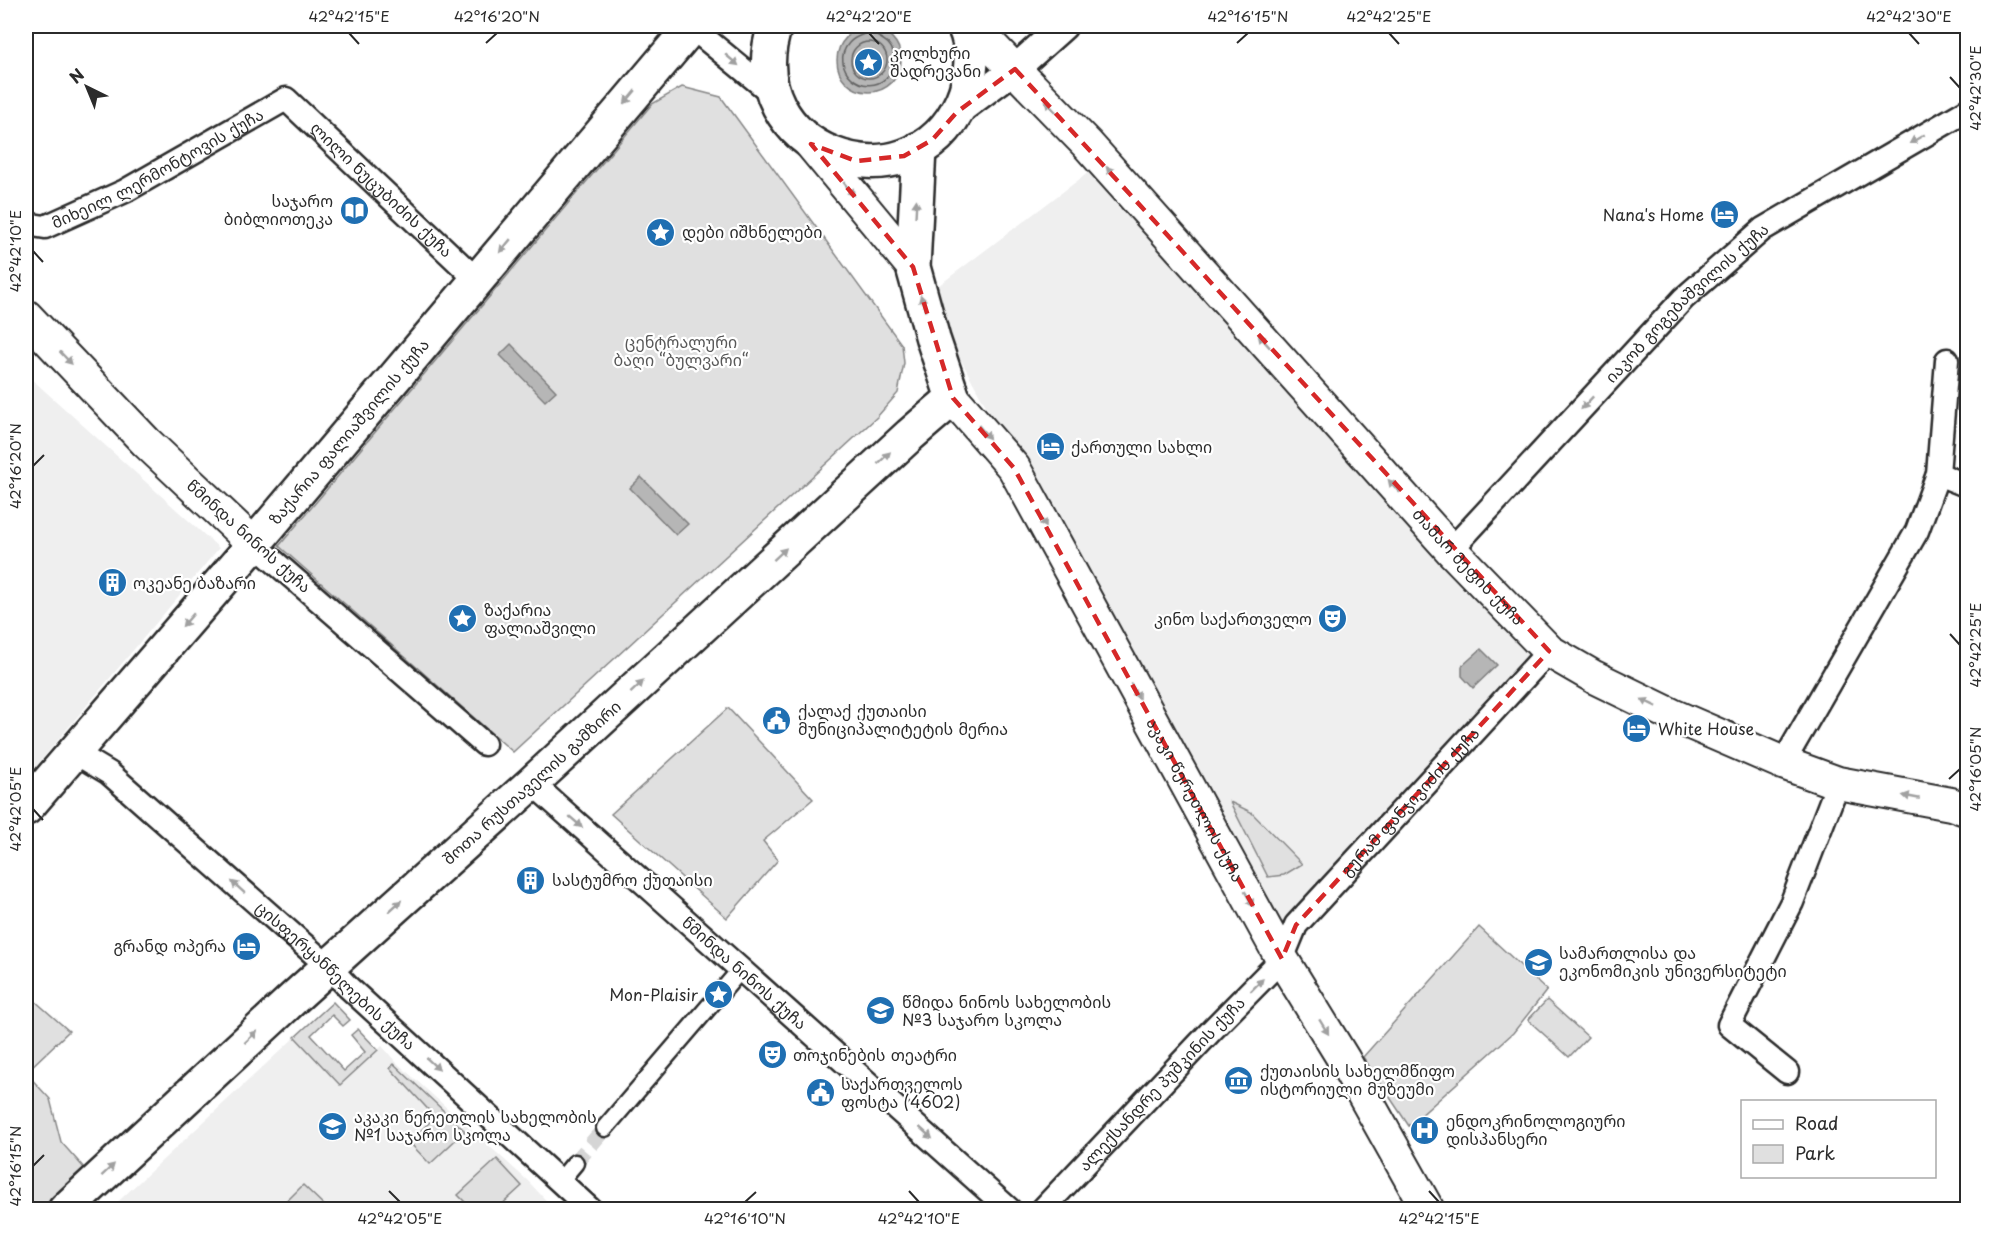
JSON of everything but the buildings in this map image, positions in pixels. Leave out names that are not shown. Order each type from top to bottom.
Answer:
[{"type":"main road","name":"ზაქარია ფალიაშვილის ქუჩა","points":[[26,808],[254,543],[691,26]]},
{"type":"main road","points":[[775,26],[770,41],[768,68],[774,94],[788,122],[812,144],[913,267]]},
{"type":"main road","points":[[812,144],[840,158],[872,162],[888,160],[919,149],[944,129],[957,112],[965,93],[970,72],[970,51],[964,26]]},
{"type":"main road","name":"თამარ მეფის ქუჩა","points":[[972,26],[1087,144],[1451,550],[1549,651],[1662,710],[1783,763],[1838,783],[1951,804],[1968,810]]},
{"type":"main road","points":[[919,149],[913,267],[933,339],[953,398]]},
{"type":"main road","name":"წმინდა ნინოს ქუჩა","points":[[26,316],[146,442],[254,543]]},
{"type":"main road","name":"შოთა რუსთაველის გამზირი","points":[[65,1209],[532,783],[901,442],[953,398]]},
{"type":"main road","name":"აკაკი წერეთლის ქუჩა","points":[[953,398],[1014,468],[1282,959],[1344,1060],[1428,1209]]},
{"type":"street","points":[[691,26],[774,94]]},
{"type":"street","points":[[957,112],[1015,69],[1063,26]]},
{"type":"street","name":"ლილი ნუცუბიძის ქუჩა","points":[[286,99],[477,280]]},
{"type":"street","name":"მიხეილ ლერმონტოვის ქუჩა","points":[[26,224],[45,227],[125,191],[286,99]]},
{"type":"street","name":"იაკობ გოგებაშვილის ქუჩა","points":[[1451,550],[1684,298],[1762,229],[1968,110]]},
{"type":"street","points":[[1783,763],[1917,531],[1938,474],[1947,360]]},
{"type":"street","points":[[1938,474],[1968,486]]},
{"type":"street","name":"წმინდა ნინოს ქუჩა","points":[[254,543],[484,744]]},
{"type":"street","name":"გურამ ფანჯიკიძის ქუჩა","points":[[1282,959],[1296,925],[1549,651]]},
{"type":"street","name":"ცისფერყანწელების ქუჩა","points":[[74,752],[109,773],[329,967],[348,987],[591,1209]]},
{"type":"street","name":"წმინდა ნინოს ქუჩა","points":[[532,783],[1010,1209]]},
{"type":"street","points":[[1787,1072],[1729,1025],[1792,902],[1838,783]]},
{"type":"street","name":"ალექსანდრე პუშკინის ქუჩა","points":[[1042,1209],[1282,959]]},
{"type":"street","points":[[605,1128],[742,968]]},
{"type":"street","points":[[560,1181],[575,1163]]},
{"type":"highlighted area","points":[[1015,69],[1549,651],[1296,925],[1282,959],[1014,468],[953,398],[913,267],[811,144],[856,161],[904,156],[932,140],[957,112]]},
{"type":"shaded area","points":[[1097,166],[1534,647],[1273,932],[939,320],[938,286]]},
{"type":"shaded area","name":"ოკეანე ბაზარი","points":[[26,374],[219,548],[26,778]]},
{"type":"shaded area","name":"აკაკი წერეთლის სახელობის №1 საჯარო სკოლა","points":[[295,1037],[340,1085],[382,1046],[396,1062],[528,1181],[554,1209],[109,1210]]},
{"type":"green space","name":"ცენტრალური ბაღი “ბულვარი“","points":[[682,87],[721,97],[902,345],[904,363],[898,393],[877,417],[513,752],[279,546],[652,104]]},
{"type":"green space","points":[[728,708],[813,799],[763,841],[778,860],[727,918],[611,814]]},
{"type":"green space","points":[[1230,802],[1251,812],[1302,864],[1284,875],[1268,877]]},
{"type":"green space","points":[[1479,927],[1547,990],[1513,1033],[1409,1126],[1363,1057]]},
{"type":"green space","points":[[26,993],[69,1031],[26,1072]]},
{"type":"green space","points":[[1547,1000],[1588,1037],[1569,1057],[1528,1020]]},
{"type":"green space","points":[[333,1002],[350,1020],[343,1026],[332,1015],[311,1035],[344,1071],[365,1052],[351,1035],[358,1029],[378,1050],[340,1085],[295,1037]]},
{"type":"green space","points":[[394,1064],[465,1131],[430,1164],[409,1142],[435,1117],[390,1068]]},
{"type":"green space","points":[[26,1073],[50,1099],[61,1142],[85,1169],[43,1209],[26,1209]]},
{"type":"green space","points":[[497,1159],[522,1186],[497,1209],[472,1209],[458,1195]]},
{"type":"green space","points":[[303,1185],[328,1209],[279,1209]]},
{"type":"water","name":"კოლხური შადრევანი","points":[[869,28],[887,34],[895,42],[901,60],[895,78],[887,86],[869,92],[851,86],[843,78],[837,60],[843,42],[851,34]]},
{"type":"water","points":[[511,344],[556,391],[545,401],[500,355]]},
{"type":"water","points":[[641,477],[688,524],[676,535],[630,488]]},
{"type":"water","points":[[1481,649],[1497,665],[1473,688],[1462,676],[1462,666]]},
{"type":"tunnel","points":[[575,1163],[605,1128]]},
{"type":"place","name":"კოლხური შადრევანი","points":[[869,62]]},
{"type":"place","name":"საჯარო ბიბლიოთეკა","points":[[354,210]]},
{"type":"place","name":"Nana's Home","points":[[1725,215]]},
{"type":"place","name":"დები იშხნელები","points":[[661,232]]},
{"type":"place","name":"ქართული სახლი","points":[[1050,447]]},
{"type":"place","name":"ოკეანე ბაზარი","points":[[112,583]]},
{"type":"place","name":"ზაქარია ფალიაშვილი","points":[[463,619]]},
{"type":"place","name":"კინო საქართველო","points":[[1333,619]]},
{"type":"place","name":"ქალაქ ქუთაისი მუნიციპალიტეტის მერია","points":[[777,720]]},
{"type":"place","name":"White House","points":[[1637,729]]},
{"type":"place","name":"სასტუმრო ქუთაისი","points":[[531,880]]},
{"type":"place","name":"გრანდ ოპერა","points":[[247,946]]},
{"type":"place","name":"სამართლისა და ეკონომიკის უნივერსიტეტი","points":[[1538,962]]},
{"type":"place","name":"Mon-Plaisir","points":[[719,995]]},
{"type":"place","name":"წმიდა ნინოს სახელობის №3 საჯარო სკოლა","points":[[881,1011]]},
{"type":"place","name":"თოჯინების თეატრი","points":[[772,1055]]},
{"type":"place","name":"ქუთაისის სახელმწიფო ისტორიული მუზეუმი","points":[[1239,1080]]},
{"type":"place","name":"საქართველოს ფოსტა (4602)","points":[[820,1093]]},
{"type":"place","name":"აკაკი წერეთლის სახელობის №1 საჯარო სკოლა","points":[[333,1126]]},
{"type":"place","name":"ენდოკრინოლოგიური დისპანსერი","points":[[1425,1130]]}]
